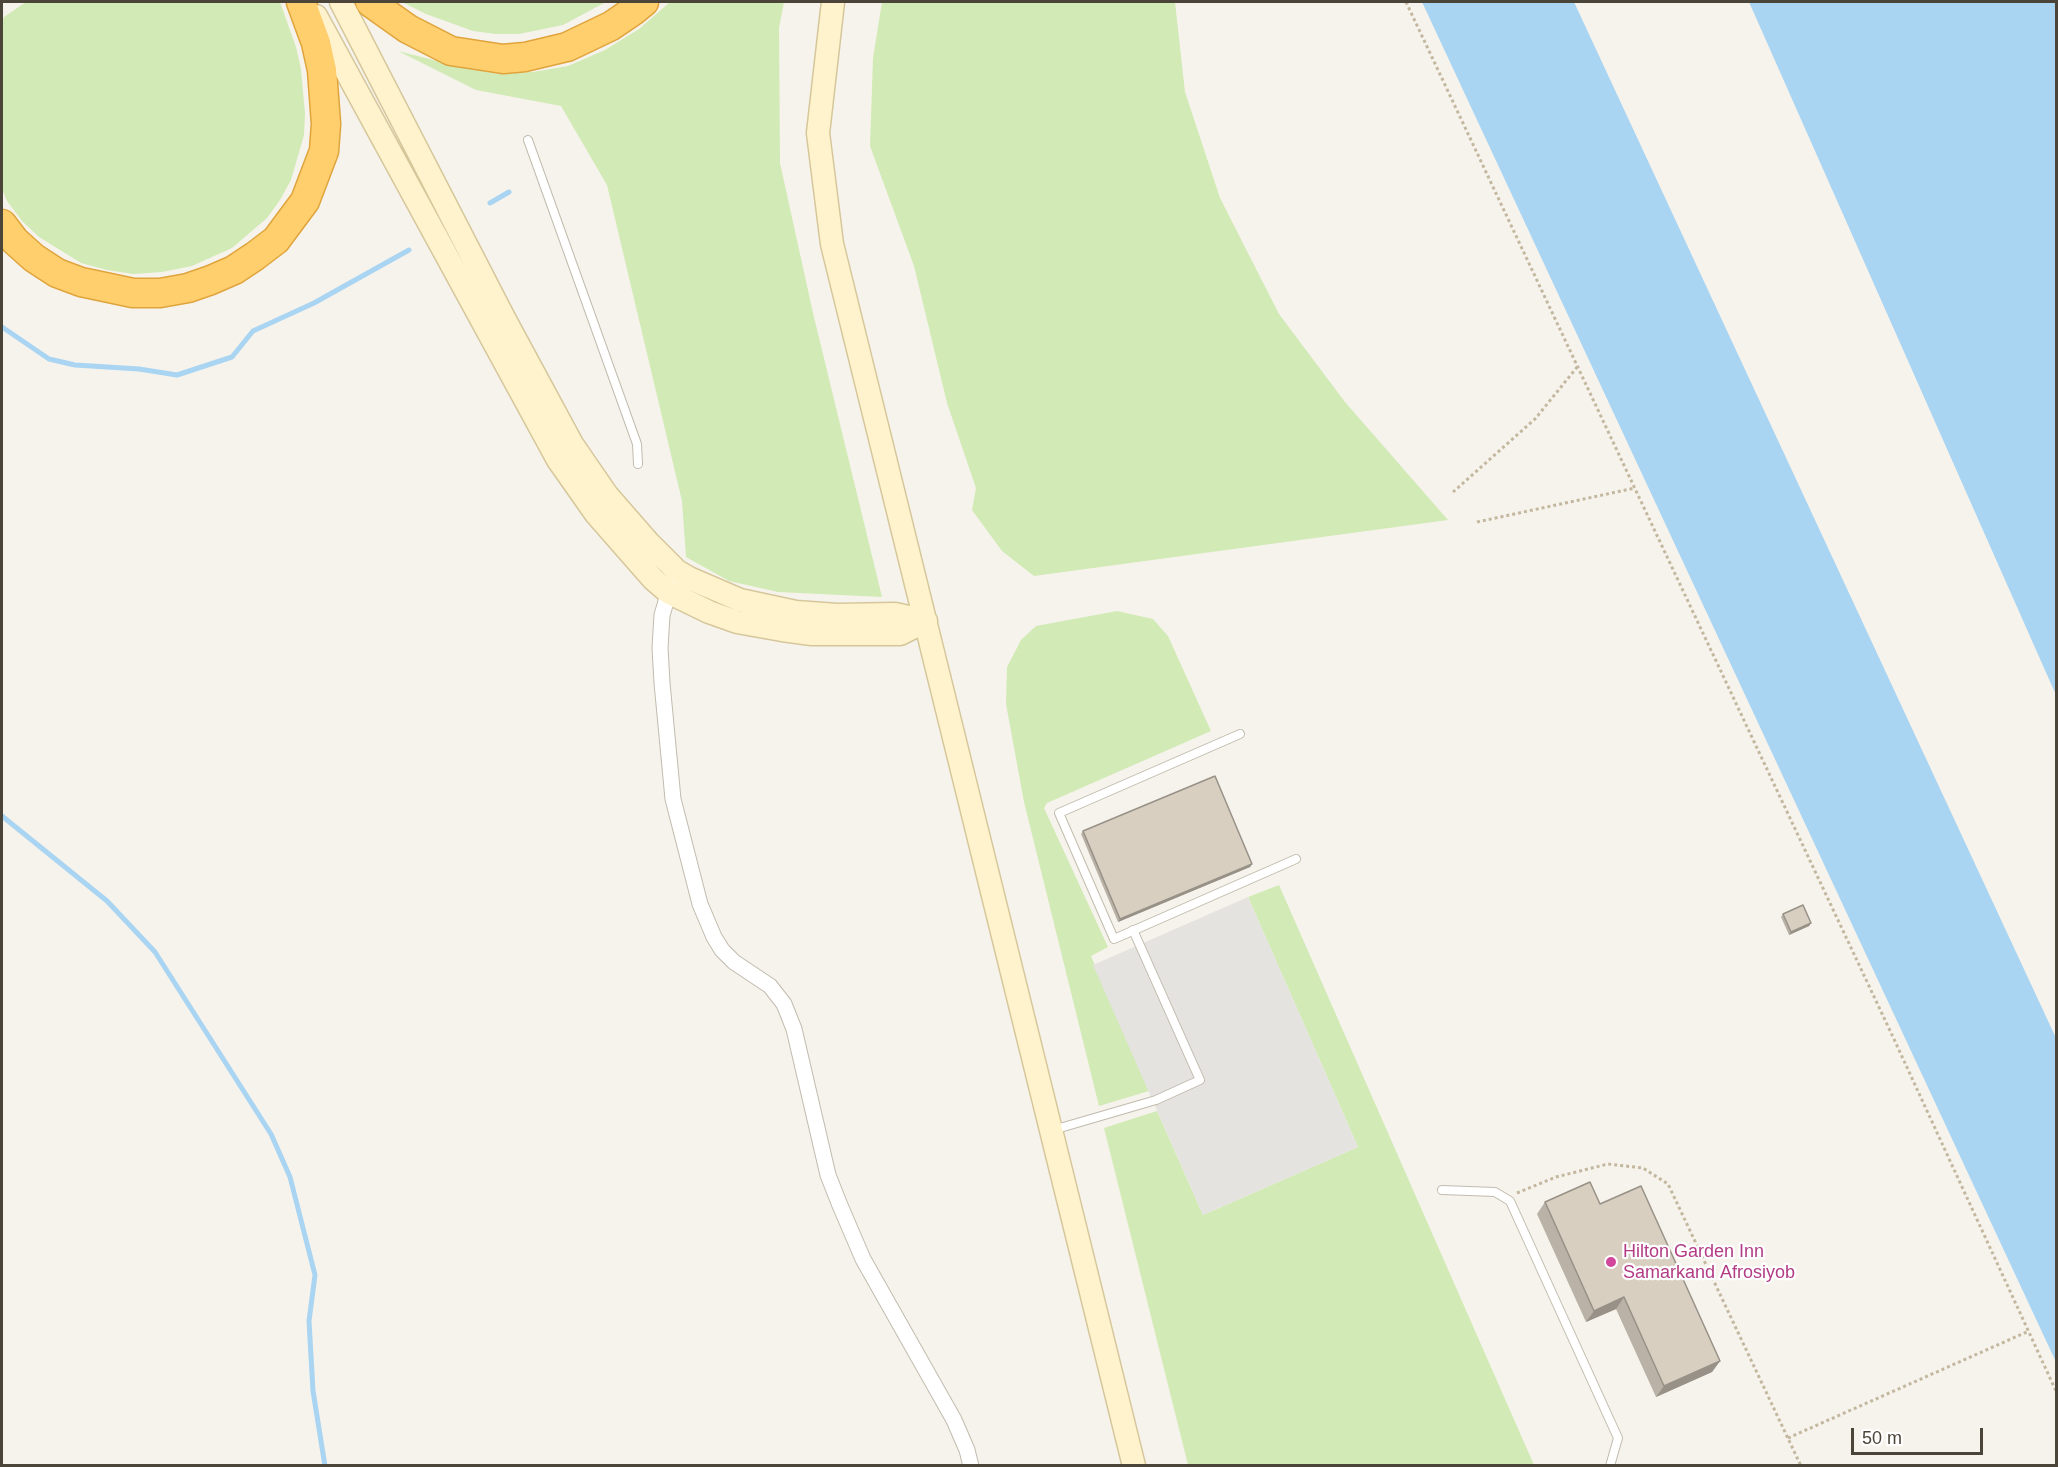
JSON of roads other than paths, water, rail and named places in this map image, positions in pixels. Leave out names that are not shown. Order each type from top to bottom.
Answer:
[{"type":"highway","points":[[2,224],[15,241],[34,258],[57,273],[106,289],[133,293],[160,293],[188,288],[226,273],[255,256],[276,240],[304,201],[324,151],[326,124],[322,70],[316,44],[301,2]]},
{"type":"highway","points":[[370,2],[428,41],[451,51],[503,59],[525,57],[567,47],[611,26],[644,2]]},
{"type":"street","points":[[308,2],[558,460],[583,497],[623,547],[669,592],[723,618],[797,632],[900,634],[926,621]]},
{"type":"street","points":[[341,2],[504,318],[572,444],[607,495],[634,527],[677,571],[701,585],[726,595],[782,611],[837,615],[895,614],[926,621]]},
{"type":"street","points":[[832,2],[818,133],[832,244],[1134,1466]]},
{"type":"street","points":[[677,571],[662,615],[660,648],[673,799],[700,904],[722,950],[734,962],[770,986],[784,1004],[794,1029],[828,1175],[838,1203],[863,1259],[954,1420],[971,1466]]},
{"type":"lane","points":[[528,140],[637,444],[638,464]]},
{"type":"lane","points":[[1240,734],[1059,813],[1114,939],[1296,860]]},
{"type":"lane","points":[[1052,1130],[1156,1100],[1200,1080],[1133,930]]},
{"type":"lane","points":[[1442,1190],[1495,1192],[1510,1201],[1618,1438],[1610,1466]]},
{"type":"water","points":[[1422,2],[1574,2],[2056,1038],[2056,1362]]},
{"type":"water","points":[[1749,2],[2056,2],[2056,695]]},
{"type":"waterway","points":[[490,203],[509,192]]},
{"type":"waterway","points":[[2,327],[49,359],[75,365],[139,369],[177,375],[232,357],[253,331],[314,303],[409,250]]},
{"type":"waterway","points":[[2,816],[107,901],[155,952],[271,1134],[290,1177],[315,1275],[309,1321],[313,1391],[325,1466]]},
{"type":"place","name":"Hilton Garden Inn Samarkand Afrosiyob","points":[[1611,1262]]}]
